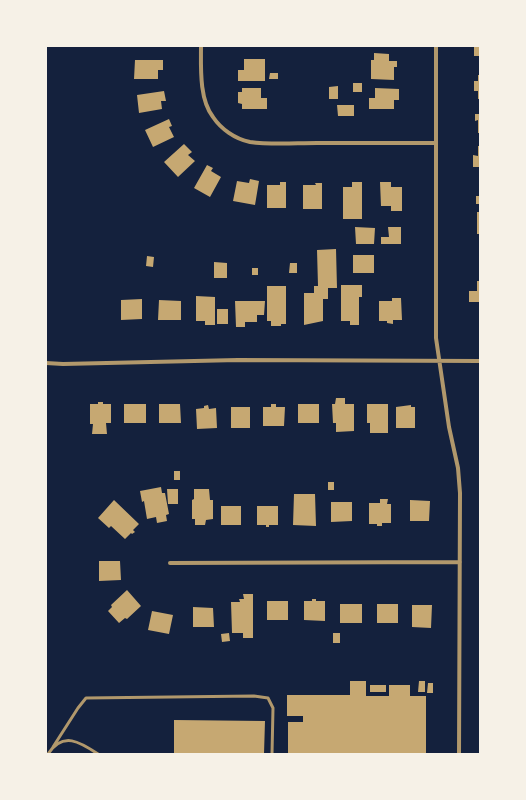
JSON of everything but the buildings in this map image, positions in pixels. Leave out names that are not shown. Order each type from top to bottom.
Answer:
[{"type":"street","points":[[201,46],[201,78],[206,104],[212,116],[223,129],[238,138],[250,142],[282,143],[436,143]]},
{"type":"street","points":[[436,46],[436,338],[449,427],[458,468],[460,493],[459,754]]},
{"type":"street","points":[[46,363],[63,364],[238,360],[480,362]]},
{"type":"street","points":[[170,563],[460,562]]},
{"type":"lane","points":[[48,754],[86,698],[254,696],[268,698],[273,708],[272,754]]},
{"type":"lane","points":[[53,747],[68,740],[80,743],[98,754]]}]
